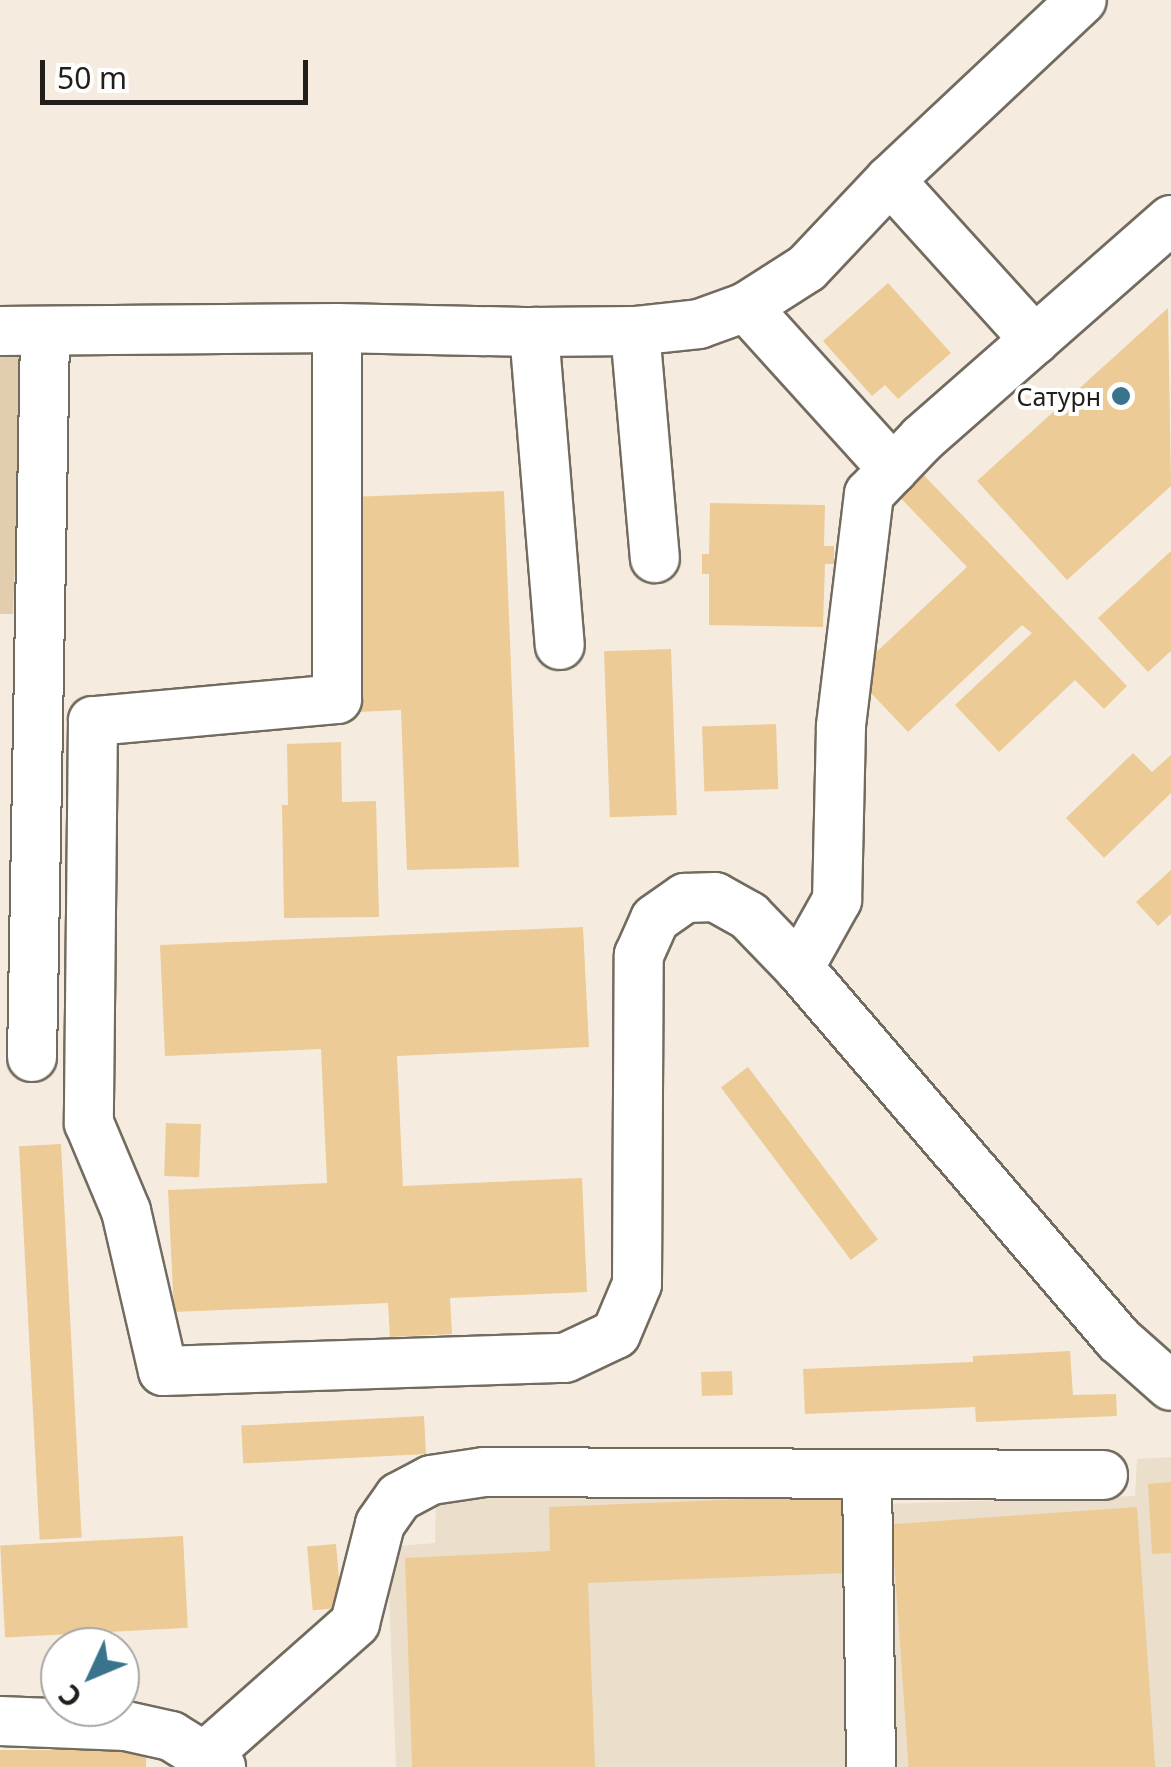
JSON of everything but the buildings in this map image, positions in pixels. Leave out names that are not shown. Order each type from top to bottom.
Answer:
[{"type":"street","points":[[32,1057],[23,331],[635,331],[699,324],[746,308],[806,268],[890,180],[1082,0]]},
{"type":"street","points":[[890,180],[1034,340]]},
{"type":"street","points":[[798,968],[837,900],[841,727],[869,494],[1034,340],[1171,220]]},
{"type":"street","points":[[746,308],[893,469]]},
{"type":"street","points":[[338,328],[336,700],[93,721],[88,918],[89,1123],[126,1211],[163,1371],[565,1358],[616,1334],[637,1284],[639,955],[655,919],[684,898],[715,897],[749,916],[798,968],[1118,1340],[1171,1386]]},
{"type":"street","points":[[635,331],[655,558]]},
{"type":"street","points":[[534,332],[560,645]]},
{"type":"street","points":[[0,1722],[126,1726],[172,1736],[214,1761],[355,1623],[380,1524],[399,1497],[431,1480],[484,1472],[867,1477],[1103,1474]]},
{"type":"street","points":[[867,1477],[871,1767]]},
{"type":"shaded area","points":[[23,339],[13,614],[0,614],[0,340]]},
{"type":"shaded area","points":[[1171,1457],[1171,1767],[396,1767],[387,1547],[435,1543],[436,1499],[853,1489],[880,1504],[1135,1496],[1137,1459]]},
{"type":"place","name":"Сатурн","points":[[1121,396]]}]
